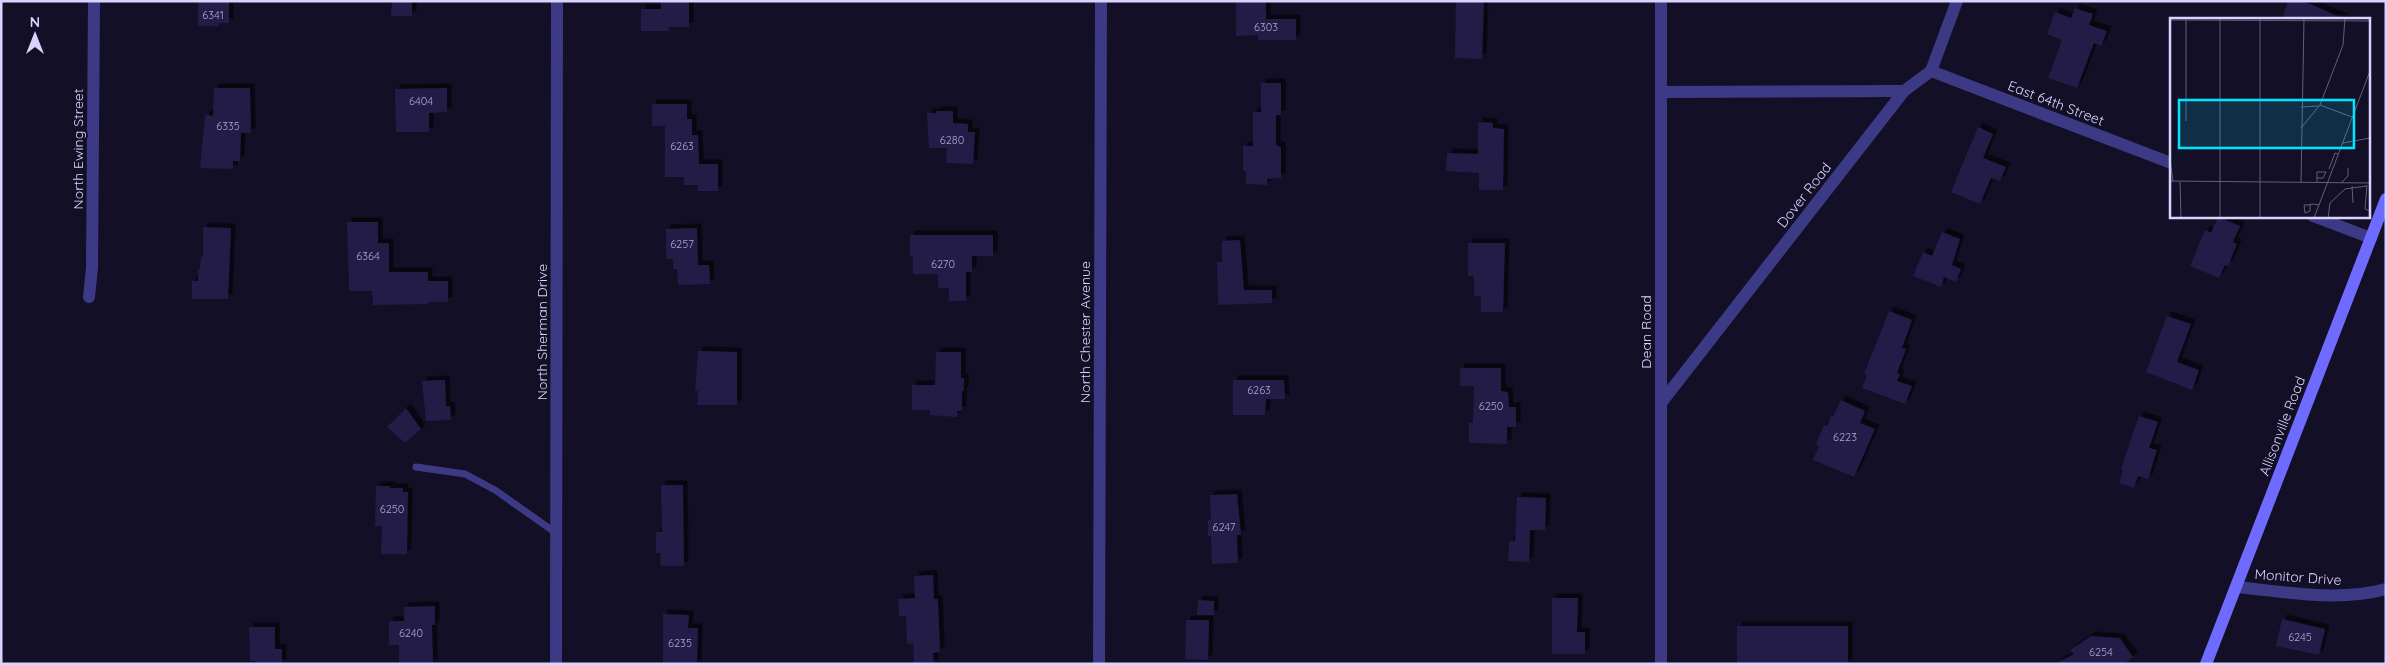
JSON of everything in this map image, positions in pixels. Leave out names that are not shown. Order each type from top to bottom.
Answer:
[{"type":"main road","name":"Allisonville Road","points":[[2206,664],[2386,199]]},
{"type":"street","name":"North Ewing Street","points":[[89,297],[92,268],[94,1]]},
{"type":"street","name":"North Sherman Drive","points":[[556,664],[558,1]]},
{"type":"street","name":"North Chester Avenue","points":[[1099,664],[1101,1]]},
{"type":"street","name":"Dean Road","points":[[1661,664],[1662,1]]},
{"type":"street","points":[[1931,70],[1957,1]]},
{"type":"street","name":"Dover Road","points":[[1661,403],[1904,91],[1931,70]]},
{"type":"street","name":"East 64th Street","points":[[1931,70],[2170,163]]},
{"type":"street","points":[[1662,92],[1904,91]]},
{"type":"street","points":[[2318,218],[2371,238]]},
{"type":"street","name":"Monitor Drive","points":[[2237,587],[2336,596],[2358,595],[2386,589]]},
{"type":"lane","points":[[416,467],[465,474],[495,490],[556,533]]},
{"type":"building","points":[[198,1],[229,2],[229,23],[219,23],[219,26],[198,26]]},
{"type":"building","points":[[392,1],[412,1],[412,16],[391,16]]},
{"type":"building","points":[[661,1],[689,1],[689,27],[669,27],[669,31],[641,31],[641,9],[661,9]]},
{"type":"building","points":[[1236,1],[1266,1],[1266,19],[1296,19],[1296,40],[1258,40],[1258,35],[1236,36]]},
{"type":"building","points":[[1456,1],[1484,1],[1482,59],[1455,58]]},
{"type":"building","points":[[2288,1],[2303,1],[2343,18],[2282,18]]},
{"type":"building","points":[[2075,8],[2093,14],[2089,25],[2107,31],[2101,46],[2094,43],[2077,88],[2048,78],[2062,40],[2047,34],[2055,12],[2071,18]]},
{"type":"building","points":[[1261,83],[1281,83],[1281,115],[1276,115],[1276,143],[1277,146],[1281,147],[1281,178],[1267,179],[1267,185],[1246,184],[1246,171],[1243,171],[1243,146],[1253,146],[1253,112],[1261,112]]},
{"type":"building","points":[[214,88],[250,88],[251,133],[241,133],[240,161],[233,161],[233,169],[200,168],[205,115],[213,116]]},
{"type":"building","points":[[447,88],[447,112],[429,113],[429,132],[396,132],[395,89]]},
{"type":"building","points":[[652,104],[687,104],[687,119],[692,119],[692,135],[698,135],[699,164],[718,164],[718,191],[698,191],[698,185],[684,185],[684,177],[665,177],[665,126],[652,126]]},
{"type":"building","points":[[936,111],[953,111],[953,123],[968,124],[968,132],[975,132],[973,164],[946,163],[947,148],[929,148],[927,113],[936,113]]},
{"type":"building","points":[[1478,122],[1493,123],[1493,128],[1504,129],[1503,190],[1479,190],[1479,173],[1446,171],[1447,153],[1478,154]]},
{"type":"building","points":[[1978,127],[1993,134],[1983,158],[2006,167],[2000,181],[1991,178],[1980,204],[1951,192]]},
{"type":"building","points":[[2218,218],[2240,226],[2233,242],[2237,244],[2228,266],[2225,265],[2219,278],[2190,266],[2205,230],[2211,233]]},
{"type":"building","points":[[347,222],[378,222],[378,243],[389,243],[389,272],[428,272],[428,281],[448,281],[448,302],[373,305],[372,291],[349,291]]},
{"type":"building","points":[[203,227],[231,228],[228,299],[192,299],[192,281],[198,281],[198,269],[200,269],[201,257],[203,257]]},
{"type":"building","points":[[697,228],[698,265],[709,265],[710,284],[678,285],[677,269],[673,269],[673,259],[666,259],[666,229]]},
{"type":"building","points":[[1942,232],[1960,239],[1952,265],[1961,269],[1956,282],[1944,277],[1941,287],[1913,276],[1923,252],[1932,256]]},
{"type":"building","points":[[910,235],[993,235],[993,256],[972,256],[972,272],[966,272],[966,301],[949,301],[949,288],[938,288],[938,274],[913,274],[913,256],[910,256]]},
{"type":"building","points":[[1240,240],[1244,290],[1272,290],[1272,303],[1218,305],[1217,262],[1222,262],[1222,241]]},
{"type":"building","points":[[1468,243],[1505,243],[1503,312],[1481,312],[1481,296],[1474,296],[1474,276],[1468,276]]},
{"type":"building","points":[[1889,311],[1912,320],[1902,348],[1906,349],[1897,373],[1900,374],[1897,381],[1912,386],[1905,404],[1862,388],[1867,375],[1864,374]]},
{"type":"building","points":[[2167,316],[2191,324],[2177,362],[2199,370],[2192,390],[2146,372]]},
{"type":"building","points":[[698,351],[737,352],[737,405],[697,405],[698,391],[695,391]]},
{"type":"building","points":[[936,352],[961,352],[961,378],[964,378],[964,391],[962,391],[962,411],[957,411],[957,417],[930,415],[930,410],[912,410],[912,385],[935,385]]},
{"type":"building","points":[[1460,368],[1501,368],[1501,391],[1508,392],[1509,407],[1516,407],[1516,427],[1507,427],[1507,444],[1469,443],[1469,423],[1473,423],[1474,386],[1460,386]]},
{"type":"building","points":[[445,380],[446,406],[450,406],[451,420],[426,421],[422,381]]},
{"type":"building","points":[[1233,380],[1284,380],[1285,399],[1266,399],[1265,415],[1233,415]]},
{"type":"building","points":[[1841,400],[1865,411],[1860,423],[1875,429],[1854,477],[1813,460],[1819,446],[1816,444],[1824,425],[1827,426]]},
{"type":"building","points":[[406,408],[421,429],[405,443],[387,427]]},
{"type":"building","points":[[2139,416],[2158,422],[2149,448],[2157,450],[2148,479],[2138,476],[2134,488],[2119,483],[2123,470],[2121,469]]},
{"type":"building","points":[[661,485],[683,485],[684,566],[661,566],[660,553],[656,553],[656,532],[662,532]]},
{"type":"building","points":[[376,486],[403,488],[403,492],[408,492],[407,554],[381,554],[382,526],[375,526]]},
{"type":"building","points":[[1237,494],[1241,535],[1237,535],[1238,563],[1212,564],[1211,536],[1208,536],[1208,520],[1211,520],[1210,495]]},
{"type":"building","points":[[1517,497],[1546,498],[1545,530],[1530,530],[1529,562],[1508,561],[1509,541],[1515,541]]},
{"type":"building","points":[[933,575],[934,599],[938,599],[940,652],[933,653],[934,664],[914,664],[913,643],[907,644],[906,616],[899,616],[898,599],[915,598],[914,576]]},
{"type":"building","points":[[1552,598],[1578,598],[1577,632],[1585,632],[1585,654],[1552,654]]},
{"type":"building","points":[[1198,600],[1214,601],[1214,615],[1197,615]]},
{"type":"building","points":[[435,606],[435,625],[432,625],[433,664],[399,664],[399,645],[389,645],[389,621],[404,621],[404,607]]},
{"type":"building","points":[[663,614],[689,615],[688,628],[698,628],[697,664],[663,664]]},
{"type":"building","points":[[2282,619],[2325,629],[2319,655],[2276,646]]},
{"type":"building","points":[[1186,620],[1209,620],[1208,660],[1185,659]]},
{"type":"building","points":[[1737,626],[1848,626],[1848,664],[1737,664]]},
{"type":"building","points":[[249,627],[275,627],[275,649],[282,649],[282,664],[256,664],[256,661],[250,661]]},
{"type":"building","points":[[2091,636],[2120,638],[2133,657],[2124,664],[2055,664],[2074,654],[2070,650]]}]
